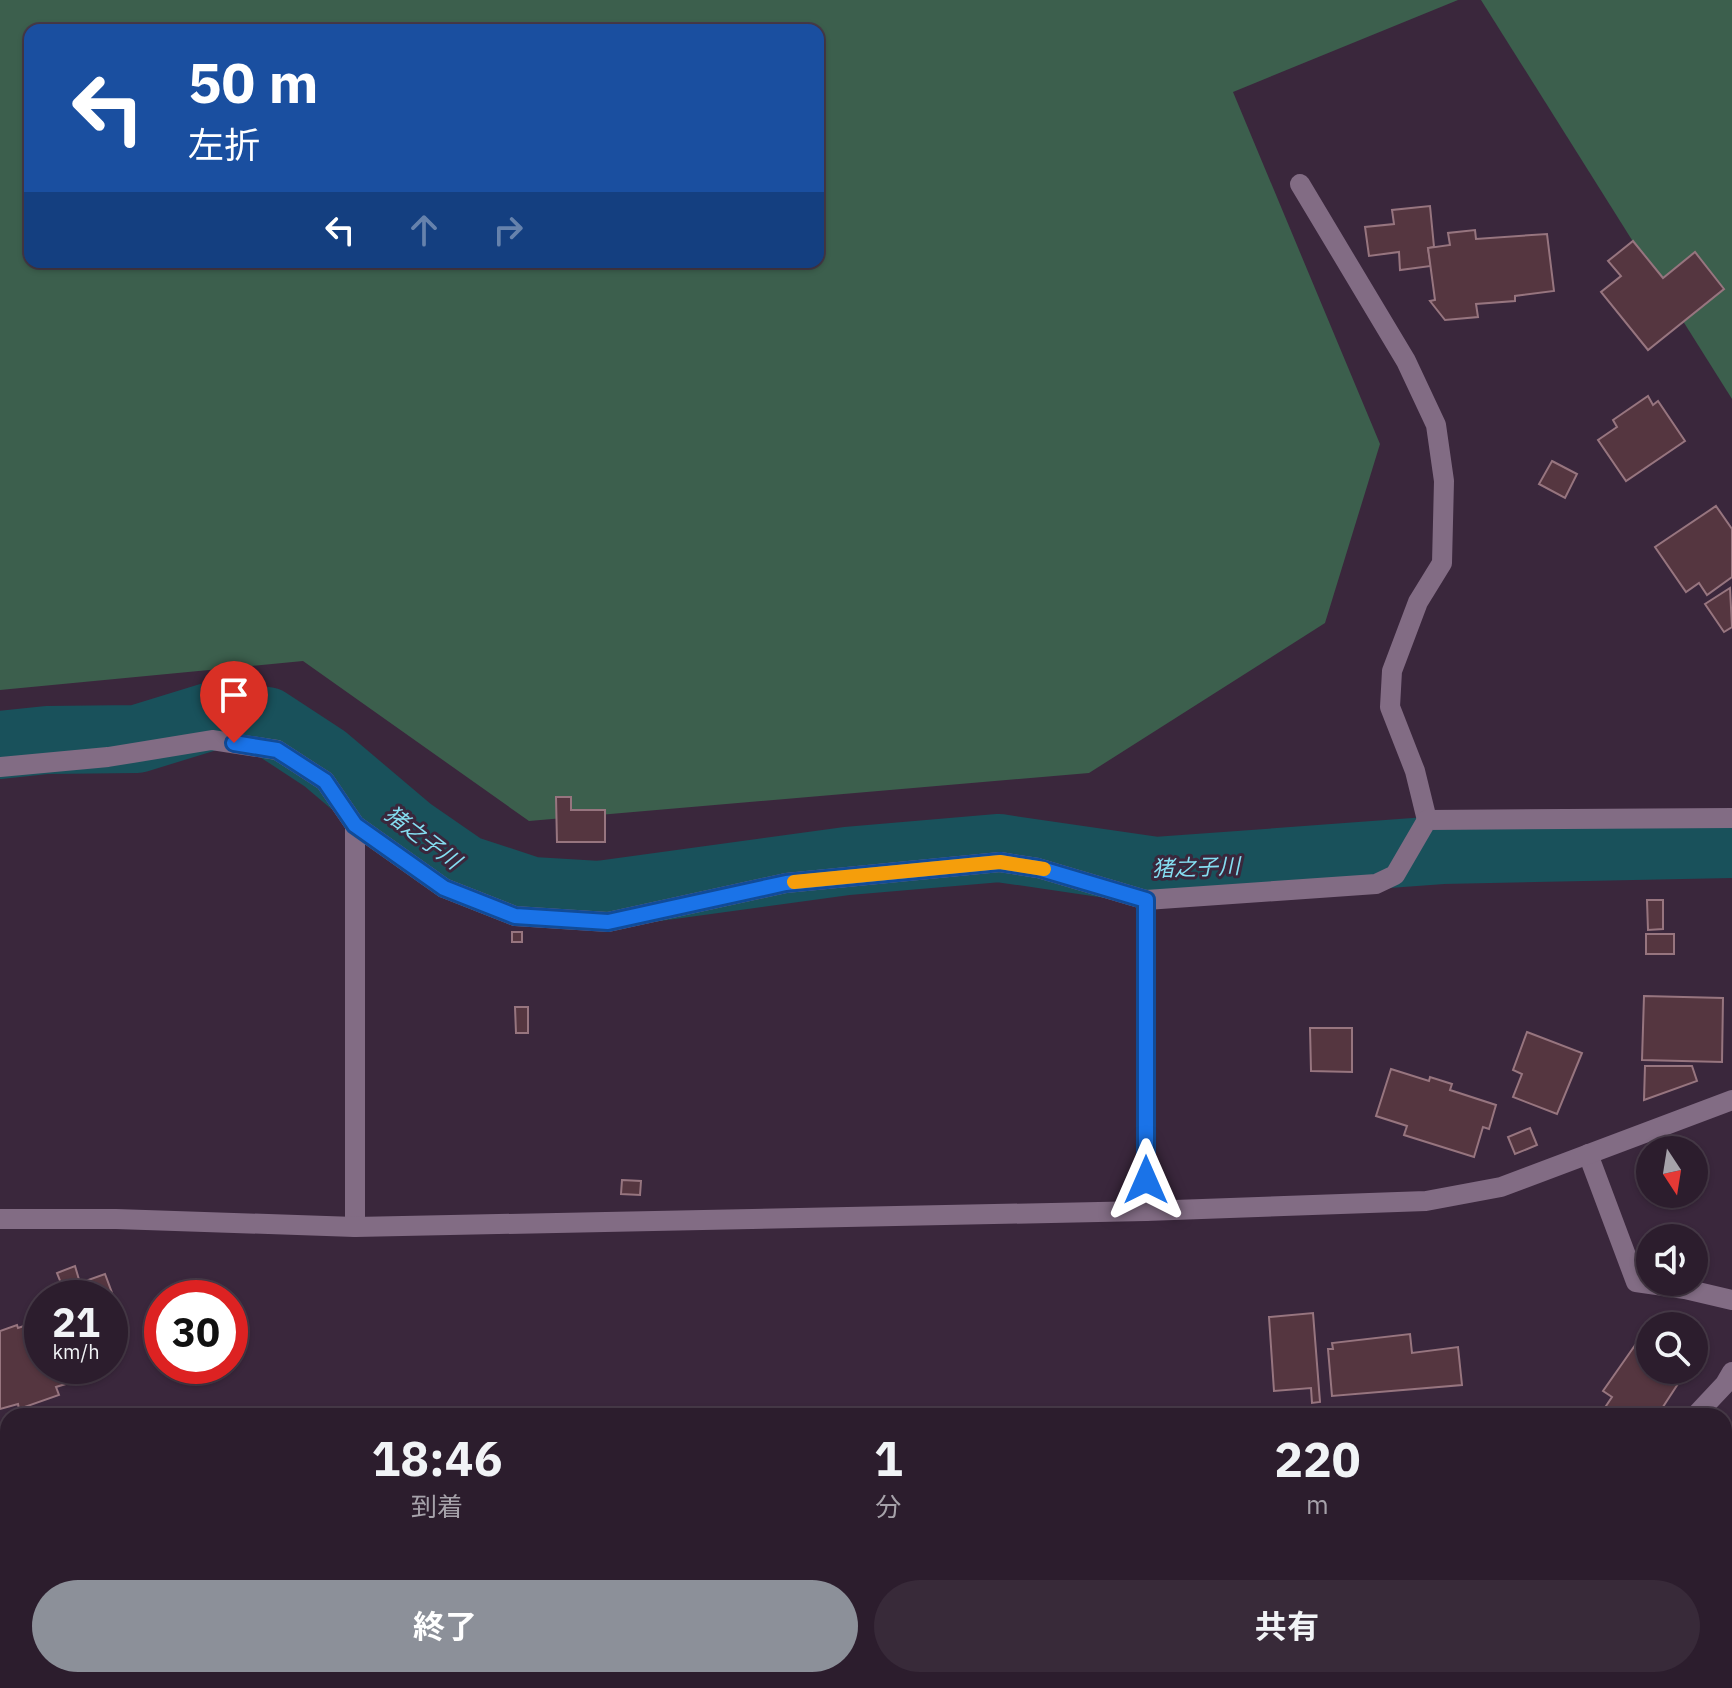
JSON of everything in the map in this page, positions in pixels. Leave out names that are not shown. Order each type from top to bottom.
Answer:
[{"type":"street","points":[[0,767],[108,757],[212,740],[277,750],[325,781],[355,825],[444,888],[515,916],[608,922],[786,883],[1000,862],[1038,868],[1146,900],[1376,884],[1395,875],[1427,820],[1415,771],[1390,707],[1392,671],[1418,602],[1442,563],[1444,481],[1436,425],[1406,361],[1300,184]]},
{"type":"street","points":[[1427,820],[1732,818]]},
{"type":"street","points":[[355,825],[355,1227]]},
{"type":"street","points":[[1146,900],[1146,1211]]},
{"type":"street","points":[[0,1219],[116,1219],[355,1227],[1146,1211],[1426,1201],[1501,1187],[1732,1100]]},
{"type":"street","points":[[1588,1154],[1636,1282],[1732,1300]]},
{"type":"street","points":[[1702,1408],[1732,1372]]},
{"type":"green space","points":[[0,0],[1458,0],[1233,92],[1380,444],[1325,623],[1089,773],[529,821],[303,661],[0,690]]},
{"type":"green space","points":[[1481,0],[1732,0],[1732,399]]},
{"type":"building","points":[[1430,206],[1434,247],[1428,248],[1431,266],[1400,270],[1399,252],[1369,256],[1365,227],[1394,224],[1392,210]]},
{"type":"building","points":[[1475,230],[1476,239],[1547,234],[1554,291],[1515,296],[1515,301],[1476,304],[1478,317],[1445,320],[1430,301],[1435,300],[1428,248],[1450,245],[1448,233]]},
{"type":"building","points":[[1633,241],[1663,278],[1695,252],[1724,289],[1648,350],[1601,292],[1621,276],[1608,261]]},
{"type":"building","points":[[1648,396],[1653,405],[1658,401],[1685,441],[1626,481],[1598,440],[1617,427],[1613,420]]},
{"type":"building","points":[[1552,461],[1577,474],[1565,498],[1539,484]]},
{"type":"building","points":[[1716,506],[1732,529],[1732,577],[1707,595],[1699,583],[1686,592],[1655,547]]},
{"type":"building","points":[[1730,588],[1732,627],[1724,632],[1705,604]]},
{"type":"building","points":[[556,797],[571,797],[571,810],[605,810],[605,842],[557,842]]},
{"type":"building","points":[[1647,900],[1663,900],[1663,929],[1648,930]]},
{"type":"building","points":[[512,932],[522,932],[522,942],[512,942]]},
{"type":"building","points":[[1646,934],[1674,934],[1674,954],[1646,954]]},
{"type":"building","points":[[1644,996],[1723,998],[1722,1062],[1642,1060]]},
{"type":"building","points":[[515,1007],[528,1007],[528,1033],[516,1033]]},
{"type":"building","points":[[1310,1028],[1352,1028],[1352,1072],[1311,1071]]},
{"type":"building","points":[[1527,1032],[1582,1053],[1557,1114],[1513,1097],[1522,1074],[1513,1070]]},
{"type":"building","points":[[1645,1066],[1692,1066],[1697,1081],[1644,1100]]},
{"type":"building","points":[[1391,1069],[1429,1081],[1430,1077],[1452,1084],[1450,1090],[1496,1105],[1489,1129],[1483,1127],[1474,1157],[1404,1135],[1407,1126],[1376,1116]]},
{"type":"building","points":[[1530,1128],[1537,1145],[1515,1154],[1508,1137]]},
{"type":"building","points":[[622,1180],[641,1181],[640,1195],[621,1194]]},
{"type":"building","points":[[75,1266],[79,1280],[60,1280],[57,1273]]},
{"type":"building","points":[[105,1274],[107,1280],[88,1280]]},
{"type":"building","points":[[1313,1313],[1320,1402],[1312,1403],[1311,1388],[1274,1391],[1269,1317]]},
{"type":"building","points":[[17,1325],[18,1328],[24,1326],[24,1384],[66,1384],[56,1387],[59,1395],[22,1408],[18,1404],[0,1408],[0,1331]]},
{"type":"building","points":[[1410,1334],[1412,1353],[1458,1347],[1462,1385],[1332,1396],[1328,1349],[1333,1349],[1332,1343]]},
{"type":"building","points":[[1636,1344],[1636,1384],[1678,1384],[1662,1408],[1609,1408],[1606,1406],[1612,1397],[1603,1391]]},
{"type":"waterway","name":"猪之子川","points":[[0,745],[47,740],[137,739],[215,715],[267,721],[325,759],[410,831],[465,869],[532,891],[599,895],[847,861],[999,848],[1156,871],[1442,850],[1732,844]]},
{"type":"slow traffic","points":[[794,882],[1000,862],[1044,869]]},
{"type":"route","points":[[234,743],[277,750],[325,781],[355,825],[444,888],[515,916],[608,922],[786,883],[1000,862],[1038,868],[1146,900],[1146,1180]]}]
